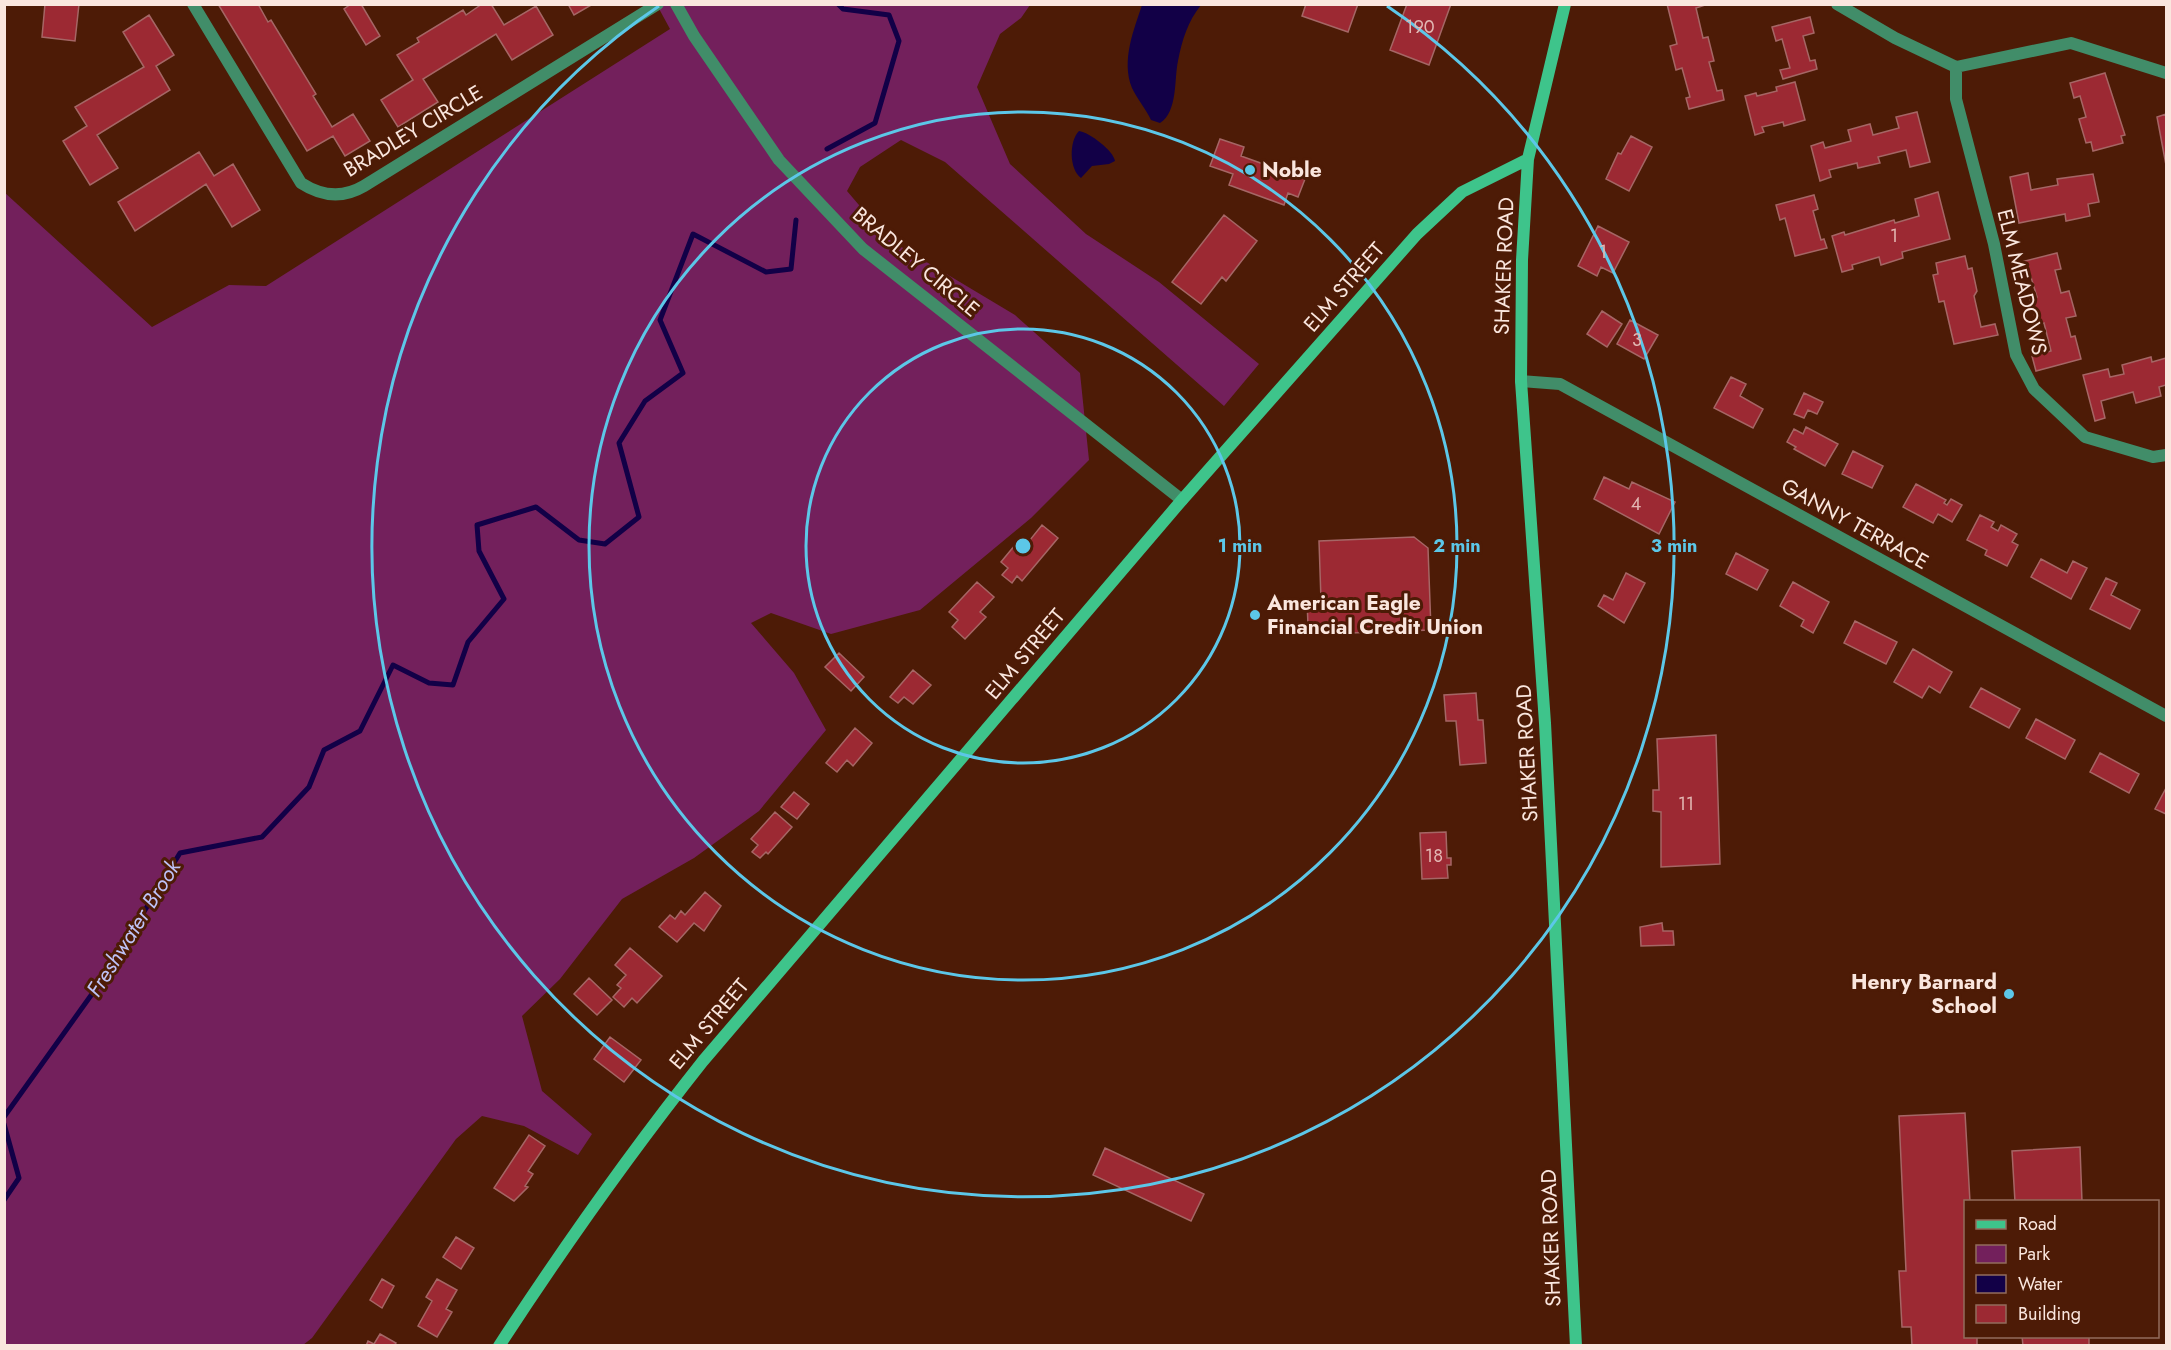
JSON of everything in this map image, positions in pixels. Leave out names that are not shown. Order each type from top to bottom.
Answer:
[{"type":"street","name":"BRADLEY CIRCLE","points":[[193,4],[301,183],[316,193],[338,194],[353,192],[364,186],[658,4]]},
{"type":"street","name":"BRADLEY CIRCLE","points":[[676,4],[694,36],[779,160],[863,249],[1182,500]]},
{"type":"street","points":[[1528,159],[1565,4]]},
{"type":"street","points":[[1836,4],[1895,38],[1956,67],[2071,43],[2166,73]]},
{"type":"street","name":"ELM MEADOWS","points":[[1956,67],[1956,99],[1994,244],[2016,355],[2034,389],[2085,437],[2153,457],[2166,455]]},
{"type":"street","name":"ELM STREET","points":[[499,1346],[547,1273],[648,1131],[703,1061],[1182,500],[1417,234],[1462,192],[1528,159]]},
{"type":"street","name":"SHAKER ROAD","points":[[1528,159],[1522,260],[1521,381],[1545,723],[1576,1346]]},
{"type":"street","name":"GANNY TERRACE","points":[[1521,381],[1560,384],[2166,716]]},
{"type":"green space","points":[[657,5],[1030,5],[1021,18],[1000,34],[977,87],[1010,164],[1086,234],[1159,282],[1259,364],[1224,406],[945,162],[901,140],[860,167],[847,191],[888,239],[1015,315],[1080,373],[1089,460],[1031,518],[920,610],[831,634],[771,613],[751,623],[794,673],[826,730],[759,811],[694,858],[622,899],[560,979],[522,1016],[542,1091],[592,1134],[578,1155],[524,1126],[482,1116],[456,1139],[312,1338],[303,1345],[5,1345],[4,192],[152,327],[229,285],[266,286],[670,29]]},
{"type":"water","points":[[1142,5],[1201,5],[1192,18],[1184,38],[1178,61],[1173,103],[1166,118],[1160,123],[1151,120],[1134,92],[1129,77],[1128,56]]},
{"type":"water","points":[[1079,131],[1100,143],[1110,152],[1115,161],[1092,166],[1081,178],[1072,162],[1073,141]]},
{"type":"building","points":[[45,4],[79,4],[75,41],[42,37]]},
{"type":"building","points":[[218,4],[258,4],[268,22],[271,20],[316,94],[313,96],[332,127],[353,114],[370,141],[345,156],[333,136],[307,151]]},
{"type":"building","points":[[351,4],[361,4],[380,36],[366,45],[344,9]]},
{"type":"building","points":[[482,4],[491,4],[504,25],[536,6],[553,35],[512,60],[496,34],[423,79],[438,102],[398,127],[381,100],[413,80],[397,55],[419,42],[417,38],[463,10],[466,15]]},
{"type":"building","points":[[568,4],[593,4],[574,15]]},
{"type":"building","points":[[1306,4],[1358,4],[1348,32],[1302,16]]},
{"type":"building","points":[[1407,4],[1451,4],[1429,65],[1390,50]]},
{"type":"building","points":[[1667,4],[1708,4],[1696,8],[1703,38],[1708,37],[1714,61],[1709,62],[1717,91],[1722,90],[1724,100],[1689,109],[1686,98],[1690,97],[1682,68],[1676,70],[1670,46],[1677,44]]},
{"type":"building","points":[[149,15],[174,55],[156,66],[170,90],[97,135],[118,168],[90,185],[63,141],[87,126],[75,107],[144,67],[123,32]]},
{"type":"building","points":[[1810,17],[1814,33],[1803,36],[1810,61],[1815,60],[1817,69],[1783,79],[1780,70],[1790,68],[1782,39],[1776,41],[1772,27]]},
{"type":"building","points":[[2105,73],[2125,135],[2121,136],[2123,143],[2093,151],[2091,142],[2086,143],[2079,119],[2086,117],[2080,96],[2074,98],[2070,83]]},
{"type":"building","points":[[1795,82],[1805,120],[1784,126],[1783,122],[1762,127],[1764,132],[1755,135],[1745,96],[1756,93],[1757,96],[1777,91],[1776,87]]},
{"type":"building","points":[[1917,112],[1930,162],[1910,167],[1906,150],[1878,157],[1880,163],[1858,168],[1857,163],[1829,170],[1831,177],[1820,181],[1811,146],[1823,142],[1825,148],[1851,141],[1848,130],[1870,124],[1873,135],[1899,128],[1896,117]]},
{"type":"building","points":[[2166,114],[2166,165],[2157,117]]},
{"type":"building","points":[[1631,136],[1652,147],[1629,191],[1606,179],[1618,153],[1621,154]]},
{"type":"building","name":"Noble","points":[[1220,139],[1244,147],[1241,156],[1305,179],[1298,197],[1288,193],[1284,205],[1229,185],[1233,174],[1210,166]]},
{"type":"building","points":[[199,152],[214,176],[233,164],[260,210],[232,227],[206,184],[135,231],[118,202]]},
{"type":"building","points":[[2028,173],[2031,190],[2058,185],[2057,179],[2093,174],[2099,202],[2088,204],[2090,216],[2066,221],[2065,214],[2019,223],[2010,177]]},
{"type":"building","points":[[1938,192],[1950,239],[1902,252],[1903,258],[1881,265],[1879,257],[1852,265],[1853,269],[1842,272],[1832,236],[1844,232],[1845,235],[1894,220],[1895,223],[1919,216],[1915,199]]},
{"type":"building","points":[[1814,195],[1818,209],[1813,211],[1821,240],[1824,239],[1827,248],[1795,256],[1785,218],[1780,220],[1776,205]]},
{"type":"building","points":[[1224,215],[1257,241],[1226,281],[1222,277],[1201,304],[1172,282]]},
{"type":"building","points":[[1598,226],[1629,242],[1613,273],[1601,267],[1597,276],[1578,266]]},
{"type":"building","points":[[2057,253],[2061,269],[2055,270],[2061,293],[2069,291],[2076,316],[2066,318],[2071,337],[2075,336],[2081,359],[2036,371],[2032,356],[2051,351],[2044,323],[2037,325],[2030,299],[2037,297],[2031,277],[2026,278],[2021,262]]},
{"type":"building","points":[[1965,256],[1968,269],[1972,268],[1977,291],[1974,296],[1981,327],[1995,324],[1998,335],[1954,344],[1944,301],[1939,302],[1933,275],[1938,274],[1936,263]]},
{"type":"building","points":[[1602,311],[1622,324],[1607,347],[1587,334]]},
{"type":"building","points":[[1630,320],[1658,335],[1644,359],[1617,344]]},
{"type":"building","points":[[2151,357],[2152,362],[2166,358],[2166,385],[2159,387],[2161,396],[2136,403],[2133,392],[2101,401],[2105,418],[2095,421],[2083,375],[2108,369],[2110,377],[2124,374],[2122,365]]},
{"type":"building","points":[[1731,377],[1746,384],[1740,396],[1763,409],[1753,428],[1714,408]]},
{"type":"building","points":[[1804,393],[1823,402],[1817,414],[1808,410],[1804,418],[1794,414]]},
{"type":"building","points":[[1806,427],[1838,444],[1825,466],[1794,449],[1796,447],[1787,442],[1794,429],[1803,434]]},
{"type":"building","points":[[1853,451],[1883,466],[1872,488],[1842,474]]},
{"type":"building","points":[[1604,477],[1629,489],[1632,482],[1675,502],[1659,534],[1594,499]]},
{"type":"building","points":[[1916,484],[1946,500],[1944,503],[1947,505],[1951,499],[1962,505],[1952,522],[1938,514],[1933,523],[1903,507]]},
{"type":"building","points":[[1980,515],[1994,522],[1991,527],[1998,531],[2001,525],[2017,534],[2012,542],[2018,545],[2007,566],[1985,555],[1987,550],[1967,540]]},
{"type":"building","points":[[1042,525],[1058,538],[1022,581],[1017,576],[1012,583],[1002,575],[1008,568],[1001,562],[1020,539],[1026,545]]},
{"type":"building","points":[[1414,537],[1428,548],[1431,630],[1324,634],[1323,624],[1308,625],[1307,601],[1321,600],[1319,541]]},
{"type":"building","points":[[1736,553],[1768,570],[1757,590],[1726,574]]},
{"type":"building","points":[[2041,559],[2067,573],[2073,561],[2087,568],[2071,599],[2031,577]]},
{"type":"building","points":[[1626,573],[1645,583],[1624,623],[1598,606],[1604,595],[1613,600]]},
{"type":"building","points":[[2106,578],[2117,583],[2111,595],[2140,610],[2130,629],[2090,609]]},
{"type":"building","points":[[977,582],[994,597],[980,612],[986,617],[965,639],[952,627],[958,620],[949,612]]},
{"type":"building","points":[[1793,582],[1829,602],[1813,633],[1801,626],[1804,620],[1780,606]]},
{"type":"building","points":[[1855,621],[1897,642],[1886,664],[1844,643]]},
{"type":"building","points":[[1913,649],[1952,672],[1940,693],[1929,686],[1922,698],[1894,682]]},
{"type":"building","points":[[839,653],[864,677],[851,691],[825,667]]},
{"type":"building","points":[[913,670],[931,685],[913,704],[904,697],[898,703],[890,697]]},
{"type":"building","points":[[1981,688],[2020,709],[2009,728],[1970,707]]},
{"type":"building","points":[[1476,693],[1478,720],[1483,720],[1486,763],[1460,765],[1456,721],[1446,721],[1444,695]]},
{"type":"building","points":[[2036,719],[2075,740],[2065,759],[2026,738]]},
{"type":"building","points":[[855,728],[872,743],[853,766],[847,760],[837,772],[826,763]]},
{"type":"building","points":[[1716,735],[1720,864],[1661,867],[1661,812],[1653,811],[1653,790],[1659,790],[1657,739]]},
{"type":"building","points":[[2100,753],[2139,774],[2129,793],[2090,772]]},
{"type":"building","points":[[2166,788],[2166,814],[2155,809]]},
{"type":"building","points":[[794,792],[809,804],[797,819],[781,807]]},
{"type":"building","points":[[775,812],[792,827],[768,854],[766,852],[760,858],[752,852],[758,845],[751,839]]},
{"type":"building","points":[[1446,832],[1447,858],[1451,858],[1451,865],[1447,865],[1448,878],[1422,879],[1420,833]]},
{"type":"building","points":[[705,892],[721,906],[704,931],[694,923],[677,942],[659,927],[670,915],[675,919],[681,911],[685,915]]},
{"type":"building","points":[[1662,923],[1663,931],[1673,931],[1674,945],[1641,946],[1640,927]]},
{"type":"building","points":[[630,948],[662,976],[637,1003],[632,998],[624,1007],[613,997],[621,988],[617,985],[626,975],[615,965]]},
{"type":"building","points":[[589,978],[612,1000],[597,1015],[574,994]]},
{"type":"building","points":[[610,1037],[641,1060],[624,1082],[594,1059]]},
{"type":"building","points":[[1965,1113],[1970,1200],[1964,1200],[1964,1338],[1977,1338],[1977,1346],[1912,1346],[1911,1327],[1902,1327],[1899,1271],[1906,1271],[1899,1116]]},
{"type":"building","points":[[529,1135],[545,1146],[528,1171],[533,1174],[525,1186],[528,1187],[514,1201],[494,1188]]},
{"type":"building","points":[[2080,1147],[2082,1200],[2015,1200],[2012,1151]]},
{"type":"building","points":[[1105,1148],[1204,1194],[1191,1221],[1093,1175]]},
{"type":"building","points":[[456,1237],[474,1248],[461,1269],[443,1257]]},
{"type":"building","points":[[382,1279],[394,1286],[382,1308],[370,1300]]},
{"type":"building","points":[[437,1279],[457,1290],[446,1309],[452,1312],[437,1337],[418,1326],[432,1301],[426,1297]]},
{"type":"building","points":[[380,1334],[396,1343],[394,1346],[366,1346],[368,1341],[374,1344]]},
{"type":"building","points":[[2022,1338],[2089,1338],[2089,1346],[2023,1346]]},
{"type":"waterway","name":"Freshwater Brook","points":[[827,149],[875,123],[899,41],[889,15],[843,9],[838,4]]},
{"type":"waterway","name":"Freshwater Brook","points":[[4,1117],[102,980],[180,853],[262,837],[309,787],[324,750],[360,731],[393,665],[429,683],[453,685],[468,642],[504,599],[479,551],[477,525],[536,507],[579,540],[605,544],[639,517],[619,443],[645,401],[683,373],[660,320],[693,234],[766,272],[791,269],[796,220]]},
{"type":"waterway","name":"Freshwater Brook","points":[[4,1124],[19,1178],[4,1200]]},
{"type":"place","name":"Noble","points":[[1250,170]]},
{"type":"place","name":"American Eagle Financial Credit Union","points":[[1255,615]]},
{"type":"place","name":"Henry Barnard School","points":[[2009,994]]}]
